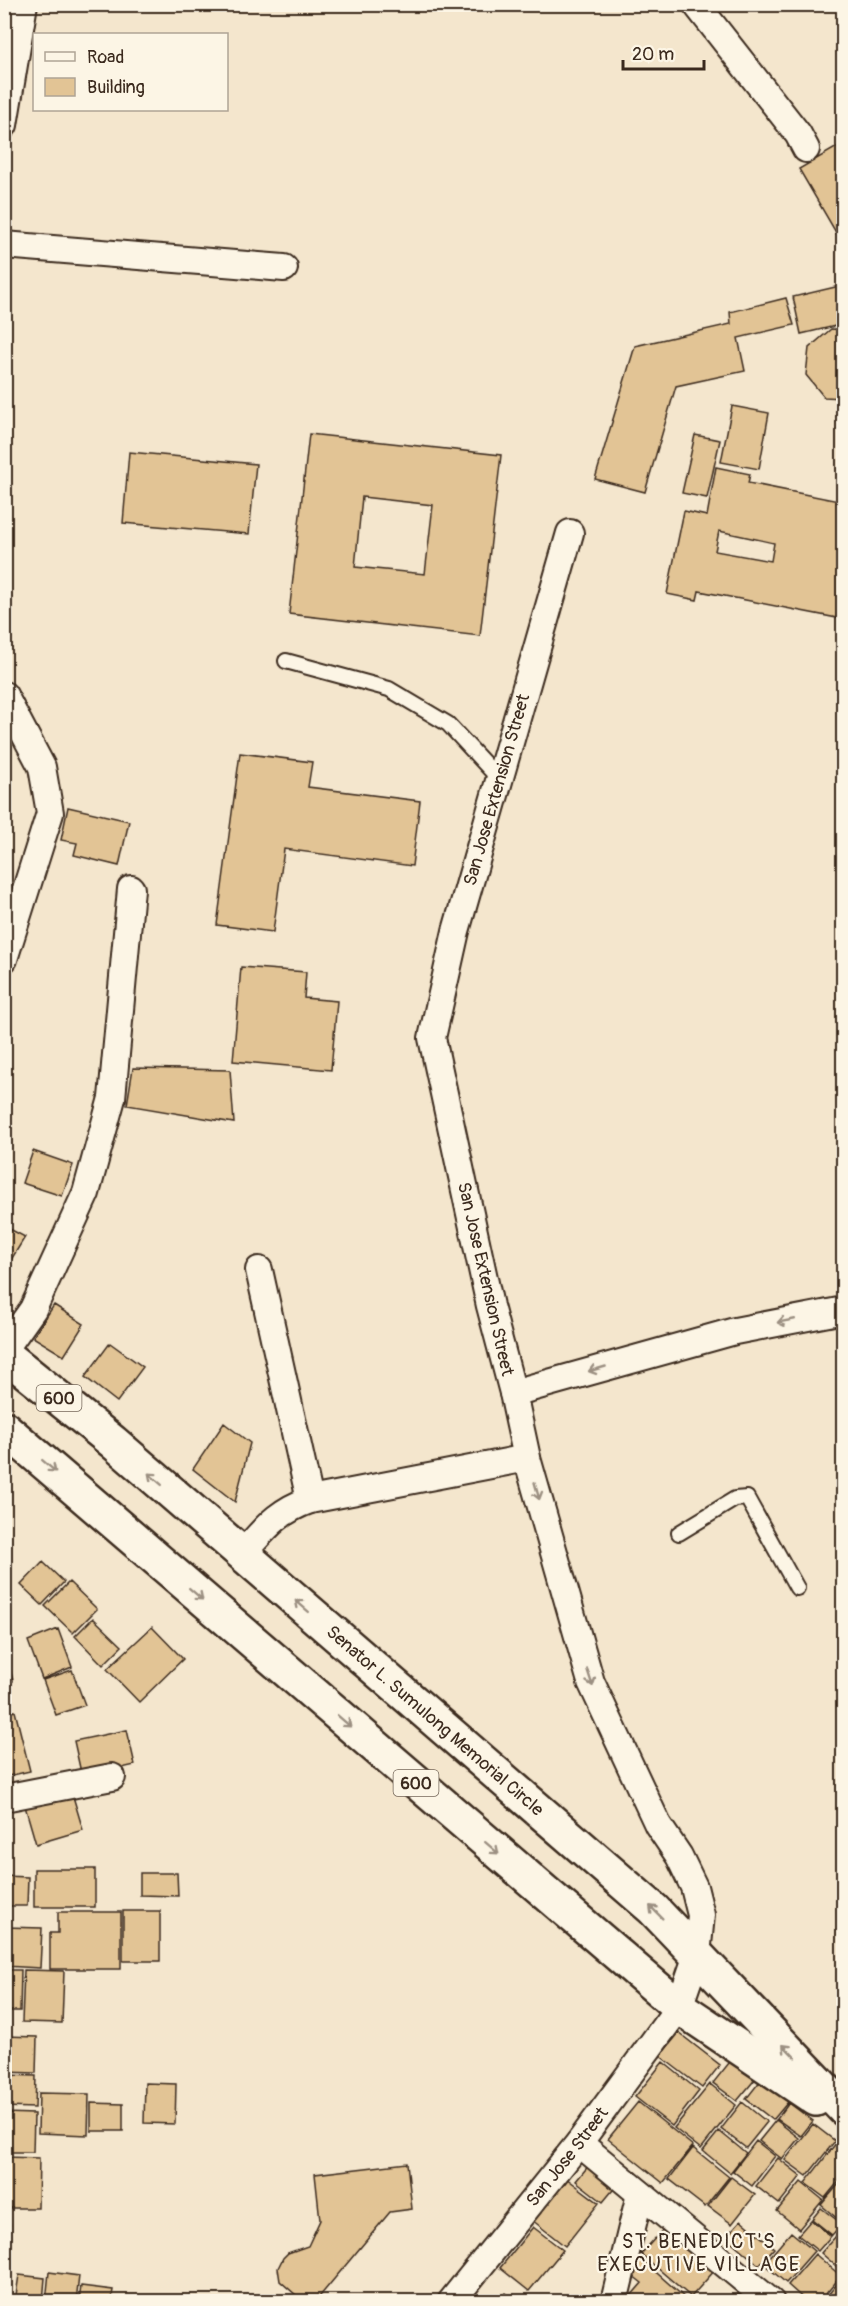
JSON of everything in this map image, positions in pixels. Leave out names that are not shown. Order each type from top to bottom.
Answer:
[{"type":"main road","name":"Senator L. Sumulong Memorial Circle","points":[[4,1352],[112,1442],[653,1909],[843,2109]]},
{"type":"main road","name":"600","points":[[4,1428],[679,2007],[843,2118]]},
{"type":"street","points":[[4,125],[24,4]]},
{"type":"street","points":[[696,4],[798,134],[806,149]]},
{"type":"street","points":[[4,245],[284,268]]},
{"type":"street","name":"San Jose Extension Street","points":[[570,533],[456,931],[432,1038],[490,1306],[527,1458],[591,1682],[658,1825],[679,1856],[694,1887],[701,1916],[697,1955],[679,2007]]},
{"type":"street","points":[[4,695],[42,767],[50,813],[4,959]]},
{"type":"street","points":[[4,1352],[33,1309],[86,1192],[92,1172],[112,1098],[131,889]]},
{"type":"street","points":[[259,1270],[310,1500]]},
{"type":"street","points":[[513,1393],[735,1331],[843,1310]]},
{"type":"street","points":[[242,1554],[289,1507],[310,1500],[527,1458]]},
{"type":"street","points":[[4,1798],[112,1777]]},
{"type":"street","name":"San Jose Street","points":[[451,2301],[579,2143],[679,2007]]},
{"type":"street","points":[[579,2143],[771,2301]]},
{"type":"street","points":[[614,2301],[640,2194]]},
{"type":"lane","points":[[286,661],[389,689],[448,724],[499,779]]},
{"type":"lane","points":[[679,1533],[735,1499],[747,1498],[797,1588]]},
{"type":"building","points":[[844,143],[844,232],[838,236],[799,169]]},
{"type":"building","points":[[844,285],[844,324],[801,334],[793,297]]},
{"type":"building","points":[[786,298],[794,325],[738,338],[745,371],[676,386],[645,492],[595,479],[635,346],[731,324],[730,312]]},
{"type":"building","points":[[831,329],[844,330],[844,398],[824,397],[806,375],[809,348]]},
{"type":"building","points":[[732,406],[769,413],[759,469],[721,462]]},
{"type":"building","points":[[309,434],[501,455],[480,636],[289,614]],"holes":[[[362,497],[433,505],[425,574],[355,567]]]},
{"type":"building","points":[[695,435],[720,440],[707,498],[682,493]]},
{"type":"building","points":[[129,452],[256,464],[249,534],[123,523]]},
{"type":"building","points":[[716,467],[750,474],[748,483],[844,502],[844,584],[837,618],[699,591],[697,600],[667,594],[684,511],[707,516]],"holes":[[[719,531],[774,543],[771,561],[715,551]]]},
{"type":"building","points":[[240,753],[312,762],[308,787],[420,801],[412,866],[284,849],[273,932],[217,925]]},
{"type":"building","points":[[68,807],[129,821],[119,866],[74,855],[77,843],[61,840]]},
{"type":"building","points":[[241,967],[306,972],[304,998],[337,1001],[331,1070],[233,1061]]},
{"type":"building","points":[[133,1068],[230,1070],[234,1123],[127,1105]]},
{"type":"building","points":[[33,1151],[73,1165],[62,1196],[22,1183]]},
{"type":"building","points":[[4,1226],[25,1237],[9,1263],[4,1261]]},
{"type":"building","points":[[4,1266],[12,1271],[4,1283]]},
{"type":"building","points":[[54,1305],[84,1324],[64,1356],[33,1337]]},
{"type":"building","points":[[110,1343],[143,1367],[117,1402],[85,1377]]},
{"type":"building","points":[[224,1423],[250,1443],[235,1502],[193,1469]]},
{"type":"building","points":[[43,1562],[64,1582],[42,1605],[21,1585]]},
{"type":"building","points":[[69,1582],[97,1609],[73,1633],[45,1606]]},
{"type":"building","points":[[93,1618],[122,1646],[103,1665],[75,1636]]},
{"type":"building","points":[[152,1627],[183,1659],[139,1702],[107,1669]]},
{"type":"building","points":[[58,1629],[72,1667],[42,1679],[28,1641]]},
{"type":"building","points":[[4,1645],[13,1681],[4,1683]]},
{"type":"building","points":[[72,1670],[85,1705],[56,1715],[43,1680]]},
{"type":"building","points":[[15,1711],[30,1771],[4,1777],[4,1714]]},
{"type":"building","points":[[127,1730],[135,1765],[82,1777],[74,1741]]},
{"type":"building","points":[[72,1793],[83,1830],[36,1844],[25,1806]]},
{"type":"building","points":[[34,1869],[95,1869],[95,1907],[34,1907]]},
{"type":"building","points":[[140,1873],[177,1873],[178,1896],[140,1895]]},
{"type":"building","points":[[4,1876],[28,1877],[27,1906],[4,1906]]},
{"type":"building","points":[[123,1911],[160,1911],[160,1961],[123,1961]]},
{"type":"building","points":[[58,1912],[121,1912],[121,1969],[50,1969],[50,1933],[58,1933]]},
{"type":"building","points":[[4,1927],[42,1928],[40,1968],[4,1966]]},
{"type":"building","points":[[4,1970],[21,1970],[20,2011],[4,2011]]},
{"type":"building","points":[[24,1970],[64,1971],[62,2023],[22,2022]]},
{"type":"building","points":[[679,2033],[720,2065],[702,2088],[660,2056]]},
{"type":"building","points":[[4,2036],[37,2037],[36,2073],[4,2072]]},
{"type":"building","points":[[733,2058],[757,2077],[737,2101],[713,2083]]},
{"type":"building","points":[[663,2062],[699,2091],[672,2126],[635,2097]]},
{"type":"building","points":[[4,2075],[36,2076],[35,2108],[4,2107]]},
{"type":"building","points":[[761,2080],[788,2102],[773,2120],[746,2099]]},
{"type":"building","points":[[145,2083],[176,2084],[175,2124],[144,2123]]},
{"type":"building","points":[[710,2084],[736,2105],[701,2149],[674,2128]]},
{"type":"building","points":[[39,2093],[89,2094],[88,2135],[38,2133]]},
{"type":"building","points":[[638,2102],[693,2146],[663,2183],[608,2139]]},
{"type":"building","points":[[742,2102],[767,2122],[746,2148],[721,2129]]},
{"type":"building","points":[[91,2103],[123,2104],[123,2131],[91,2131]]},
{"type":"building","points":[[789,2103],[813,2121],[801,2136],[777,2119]]},
{"type":"building","points":[[4,2113],[34,2114],[33,2152],[4,2152]]},
{"type":"building","points":[[776,2120],[799,2138],[782,2159],[759,2141]]},
{"type":"building","points":[[813,2124],[835,2141],[807,2176],[785,2160]]},
{"type":"building","points":[[719,2131],[746,2153],[730,2173],[703,2151]]},
{"type":"building","points":[[756,2141],[775,2156],[752,2186],[733,2171]]},
{"type":"building","points":[[837,2142],[844,2147],[844,2175],[825,2198],[805,2183]]},
{"type":"building","points":[[693,2148],[729,2177],[705,2207],[669,2179]]},
{"type":"building","points":[[4,2157],[39,2158],[38,2208],[4,2208]]},
{"type":"building","points":[[778,2158],[801,2176],[779,2204],[756,2186]]},
{"type":"building","points":[[407,2163],[412,2209],[390,2212],[315,2302],[304,2302],[280,2281],[278,2268],[283,2258],[288,2253],[308,2246],[320,2220],[315,2174]]},
{"type":"building","points":[[590,2164],[617,2185],[603,2202],[576,2181]]},
{"type":"building","points":[[731,2177],[755,2195],[732,2224],[708,2206]]},
{"type":"building","points":[[566,2178],[599,2203],[565,2246],[532,2220]]},
{"type":"building","points":[[844,2178],[844,2224],[821,2205]]},
{"type":"building","points":[[801,2182],[823,2200],[799,2229],[777,2211]]},
{"type":"building","points":[[821,2208],[842,2224],[832,2235],[812,2219]]},
{"type":"building","points":[[741,2220],[774,2248],[759,2265],[726,2237]]},
{"type":"building","points":[[811,2220],[831,2236],[818,2251],[798,2235]]},
{"type":"building","points":[[4,2223],[10,2224],[4,2267]]},
{"type":"building","points":[[666,2226],[716,2269],[691,2297],[641,2254]]},
{"type":"building","points":[[533,2227],[563,2250],[529,2291],[500,2268]]},
{"type":"building","points":[[844,2227],[844,2257],[836,2266],[821,2253]]},
{"type":"building","points":[[791,2232],[814,2251],[786,2283],[764,2264]]},
{"type":"building","points":[[815,2254],[841,2276],[819,2302],[807,2302],[788,2285]]},
{"type":"building","points":[[640,2258],[685,2298],[682,2302],[635,2302],[630,2297],[642,2283],[628,2272]]},
{"type":"building","points":[[49,2272],[79,2276],[76,2302],[46,2302]]},
{"type":"building","points":[[19,2275],[45,2278],[43,2302],[15,2302]]},
{"type":"building","points":[[843,2277],[844,2302],[822,2302]]},
{"type":"building","points":[[81,2286],[113,2290],[111,2302],[79,2302]]},
{"type":"building","points":[[742,2289],[756,2302],[732,2302]]},
{"type":"building","points":[[506,2293],[516,2302],[499,2302]]},
{"type":"district","name":"ST. BENEDICT'S EXECUTIVE VILLAGE","points":[[699,2252]]}]
